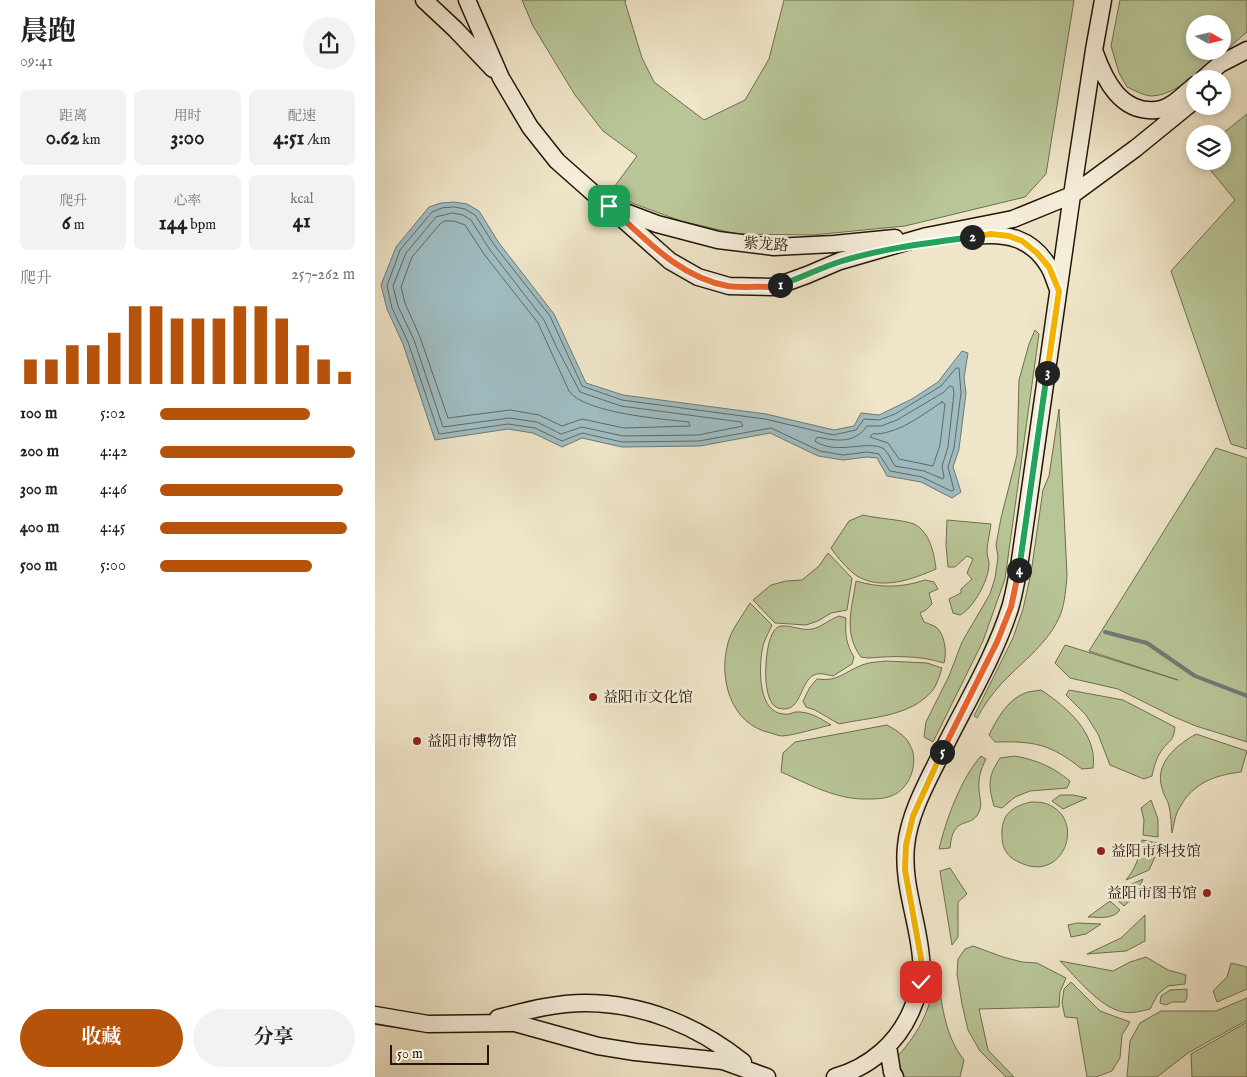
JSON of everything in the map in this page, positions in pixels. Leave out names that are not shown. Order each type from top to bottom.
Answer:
[{"type":"street","name":"紫龙路","points":[[424,0],[455,29],[501,78]]},
{"type":"street","name":"紫龙路","points":[[467,0],[501,78],[530,127],[557,161],[671,261],[698,278],[729,286],[774,287],[840,261],[927,236]]},
{"type":"street","points":[[835,1077],[865,1065],[899,1034],[912,1010],[921,982],[921,958],[905,870],[906,845],[916,808],[931,774],[997,642],[1011,607],[1019,567],[1072,195],[1103,0]]},
{"type":"street","points":[[1094,50],[1102,74],[1112,90],[1124,101],[1139,108],[1157,110],[1173,103],[1186,92]]},
{"type":"street","points":[[1213,70],[1220,64],[1247,50]]},
{"type":"street","points":[[1231,70],[1247,57]]},
{"type":"street","name":"紫龙路","points":[[609,206],[657,224],[717,240],[775,247],[927,236],[1013,219],[1072,195],[1136,148],[1186,107]]},
{"type":"street","points":[[886,249],[991,234],[1009,236],[1022,241],[1037,253],[1049,267],[1059,291]]},
{"type":"street","points":[[481,1023],[531,1010],[584,1003],[645,1010],[694,1031],[761,1074]]},
{"type":"street","points":[[375,1015],[428,1024],[515,1023],[598,1046],[635,1052],[723,1061],[761,1074]]},
{"type":"street","points":[[888,1046],[892,1072],[895,1077]]},
{"type":"green space","points":[[522,0],[626,0],[642,58],[654,82],[704,120],[745,100],[769,59],[784,0],[1074,0],[1046,174],[1025,197],[905,226],[813,235],[737,234],[681,221],[632,203],[612,190],[637,156],[603,131],[575,95],[533,26]]},
{"type":"green space","points":[[1120,0],[1247,0],[1247,32],[1231,46],[1231,15],[1186,15],[1186,60],[1215,60],[1203,70],[1186,70],[1186,82],[1176,88],[1164,94],[1149,96],[1127,87],[1119,73],[1111,46]]},
{"type":"green space","points":[[1247,114],[1247,449],[1231,444],[1171,271],[1235,200],[1210,170],[1231,170],[1231,127]]},
{"type":"green space","points":[[1035,330],[1039,334],[1005,579],[983,641],[933,742],[924,737],[926,722],[949,676],[962,642],[990,594],[995,578],[998,557],[996,545],[1017,455],[1019,380]]},
{"type":"green space","points":[[1059,409],[1067,575],[1061,613],[1043,642],[998,687],[977,718],[974,716],[1013,638],[1023,609],[1031,573],[1043,490],[1049,476]]},
{"type":"green space","points":[[1216,448],[1247,458],[1247,742],[1196,726],[1118,689],[1070,678],[1055,663],[1065,645],[1178,680],[1089,651]]},
{"type":"green space","points":[[863,515],[914,524],[924,532],[930,544],[936,569],[907,580],[887,583],[877,583],[857,576],[831,548],[849,521]]},
{"type":"green space","points":[[947,520],[991,524],[987,549],[989,564],[984,585],[975,600],[960,615],[953,613],[949,599],[961,593],[961,589],[972,579],[967,573],[973,559],[967,556],[955,567],[948,567],[946,545]]},
{"type":"green space","points":[[828,553],[852,578],[847,610],[831,613],[818,621],[806,625],[775,623],[753,600],[771,585],[786,581],[802,580],[819,566]]},
{"type":"green space","points":[[925,580],[934,582],[938,589],[929,593],[932,604],[920,613],[924,622],[936,627],[941,634],[945,649],[944,663],[915,657],[861,657],[855,648],[850,630],[856,581],[891,586],[907,585]]},
{"type":"green space","points":[[750,603],[772,625],[766,638],[761,659],[762,689],[769,706],[775,712],[784,714],[800,712],[810,714],[831,725],[781,736],[757,728],[746,721],[737,710],[727,685],[725,657],[732,633]]},
{"type":"green space","points":[[839,616],[846,618],[847,639],[854,657],[852,664],[833,676],[814,675],[805,684],[792,707],[786,709],[778,708],[772,704],[766,682],[766,668],[769,641],[776,628],[785,626],[812,629]]},
{"type":"green space","points":[[886,661],[927,663],[942,668],[933,690],[914,706],[902,711],[839,724],[806,707],[803,701],[810,687],[817,679],[836,678],[865,664]]},
{"type":"green space","points":[[1041,690],[1070,713],[1086,733],[1091,744],[1093,768],[1082,769],[1051,749],[1021,742],[995,742],[989,735],[999,717],[1013,700],[1025,693]]},
{"type":"green space","points":[[1069,690],[1123,700],[1175,727],[1172,738],[1158,756],[1152,776],[1144,779],[1110,765],[1098,734],[1086,715],[1066,695]]},
{"type":"green space","points":[[887,725],[906,739],[913,752],[914,760],[908,782],[891,796],[873,799],[845,797],[781,772],[783,753],[795,742]]},
{"type":"green space","points":[[1196,734],[1247,751],[1241,772],[1214,778],[1191,792],[1178,810],[1172,833],[1169,806],[1160,779],[1161,771],[1164,763],[1175,749]]},
{"type":"green space","points":[[981,756],[986,759],[979,777],[981,803],[979,812],[972,820],[958,826],[952,837],[950,848],[939,849],[955,800],[967,776]]},
{"type":"green space","points":[[1015,756],[1038,762],[1051,768],[1070,781],[1067,788],[1030,791],[1015,797],[1002,808],[994,806],[990,786],[993,770],[1000,758]]},
{"type":"green space","points":[[1060,795],[1087,798],[1063,809],[1052,801]]},
{"type":"green space","points":[[1151,800],[1158,819],[1158,837],[1143,835],[1144,820],[1141,808]]},
{"type":"green space","points":[[1031,802],[1045,803],[1059,811],[1065,821],[1068,833],[1066,845],[1060,855],[1051,863],[1040,867],[1026,865],[1013,859],[1004,847],[1002,835],[1002,828],[1009,812]]},
{"type":"green space","points":[[1142,840],[1157,843],[1155,857],[1149,870],[1126,880],[1137,861]]},
{"type":"green space","points":[[950,868],[967,894],[958,902],[958,937],[952,945],[940,871]]},
{"type":"green space","points":[[1143,879],[1136,895],[1124,906],[1114,897],[1123,888]]},
{"type":"green space","points":[[1110,901],[1120,910],[1117,913],[1105,917],[1088,917]]},
{"type":"green space","points":[[1145,915],[1145,941],[1126,951],[1087,954],[1121,938]]},
{"type":"green space","points":[[1077,923],[1101,924],[1086,934],[1071,937],[1068,925]]},
{"type":"green space","points":[[973,946],[1003,957],[1022,962],[1037,963],[1066,978],[1060,992],[1059,1007],[979,1009],[988,1050],[1014,1077],[1006,1077],[980,1051],[968,1030],[957,974],[958,959],[965,949]]},
{"type":"green space","points":[[1146,957],[1168,970],[1186,975],[1185,984],[1168,986],[1158,994],[1150,1009],[1130,1013],[1114,1009],[1105,1004],[1060,961],[1113,971],[1130,962]]},
{"type":"green space","points":[[1231,963],[1247,967],[1247,989],[1217,1002],[1213,991],[1227,977]]},
{"type":"green space","points":[[937,972],[942,1007],[948,1029],[957,1050],[964,1060],[960,1077],[904,1077],[897,1057],[913,1037],[924,1018]]},
{"type":"green space","points":[[1071,982],[1100,1011],[1130,1022],[1122,1035],[1120,1058],[1112,1071],[1096,1077],[1087,1077],[1077,1018],[1065,1017],[1062,1003],[1064,989]]},
{"type":"green space","points":[[1187,989],[1185,1002],[1172,1002],[1166,1005],[1160,1003],[1161,996],[1170,990]]},
{"type":"green space","points":[[1247,998],[1247,1020],[1188,1053],[1157,1077],[1127,1077],[1130,1041],[1140,1023],[1161,1011],[1216,1011]]},
{"type":"green space","points":[[1247,1022],[1247,1077],[1192,1077],[1191,1054]]},
{"type":"water","points":[[441,203],[467,204],[479,211],[499,243],[554,314],[586,383],[623,395],[766,414],[834,430],[854,426],[861,413],[879,415],[912,399],[938,382],[962,351],[968,353],[964,378],[966,393],[959,449],[953,467],[961,492],[952,498],[921,482],[887,476],[877,458],[867,457],[843,460],[818,456],[770,433],[700,446],[622,447],[582,438],[562,447],[533,433],[508,429],[435,440],[403,344],[387,309],[381,285],[396,247],[429,207]]},
{"type":"waterway","points":[[1105,632],[1147,643],[1195,676],[1247,696]]},
{"type":"place","name":"益阳市文化馆","points":[[593,697]]},
{"type":"place","name":"益阳市博物馆","points":[[417,741]]},
{"type":"place","name":"益阳市科技馆","points":[[1101,851]]},
{"type":"place","name":"益阳市图书馆","points":[[1207,893]]},
{"type":"route","points":[[609,206],[671,261],[698,278],[729,286],[774,287],[840,261],[886,249],[991,234],[1009,236],[1022,241],[1037,253],[1049,267],[1059,291],[1019,567],[1011,607],[997,642],[931,774],[913,816],[906,845],[905,870],[921,958],[921,982]]}]
